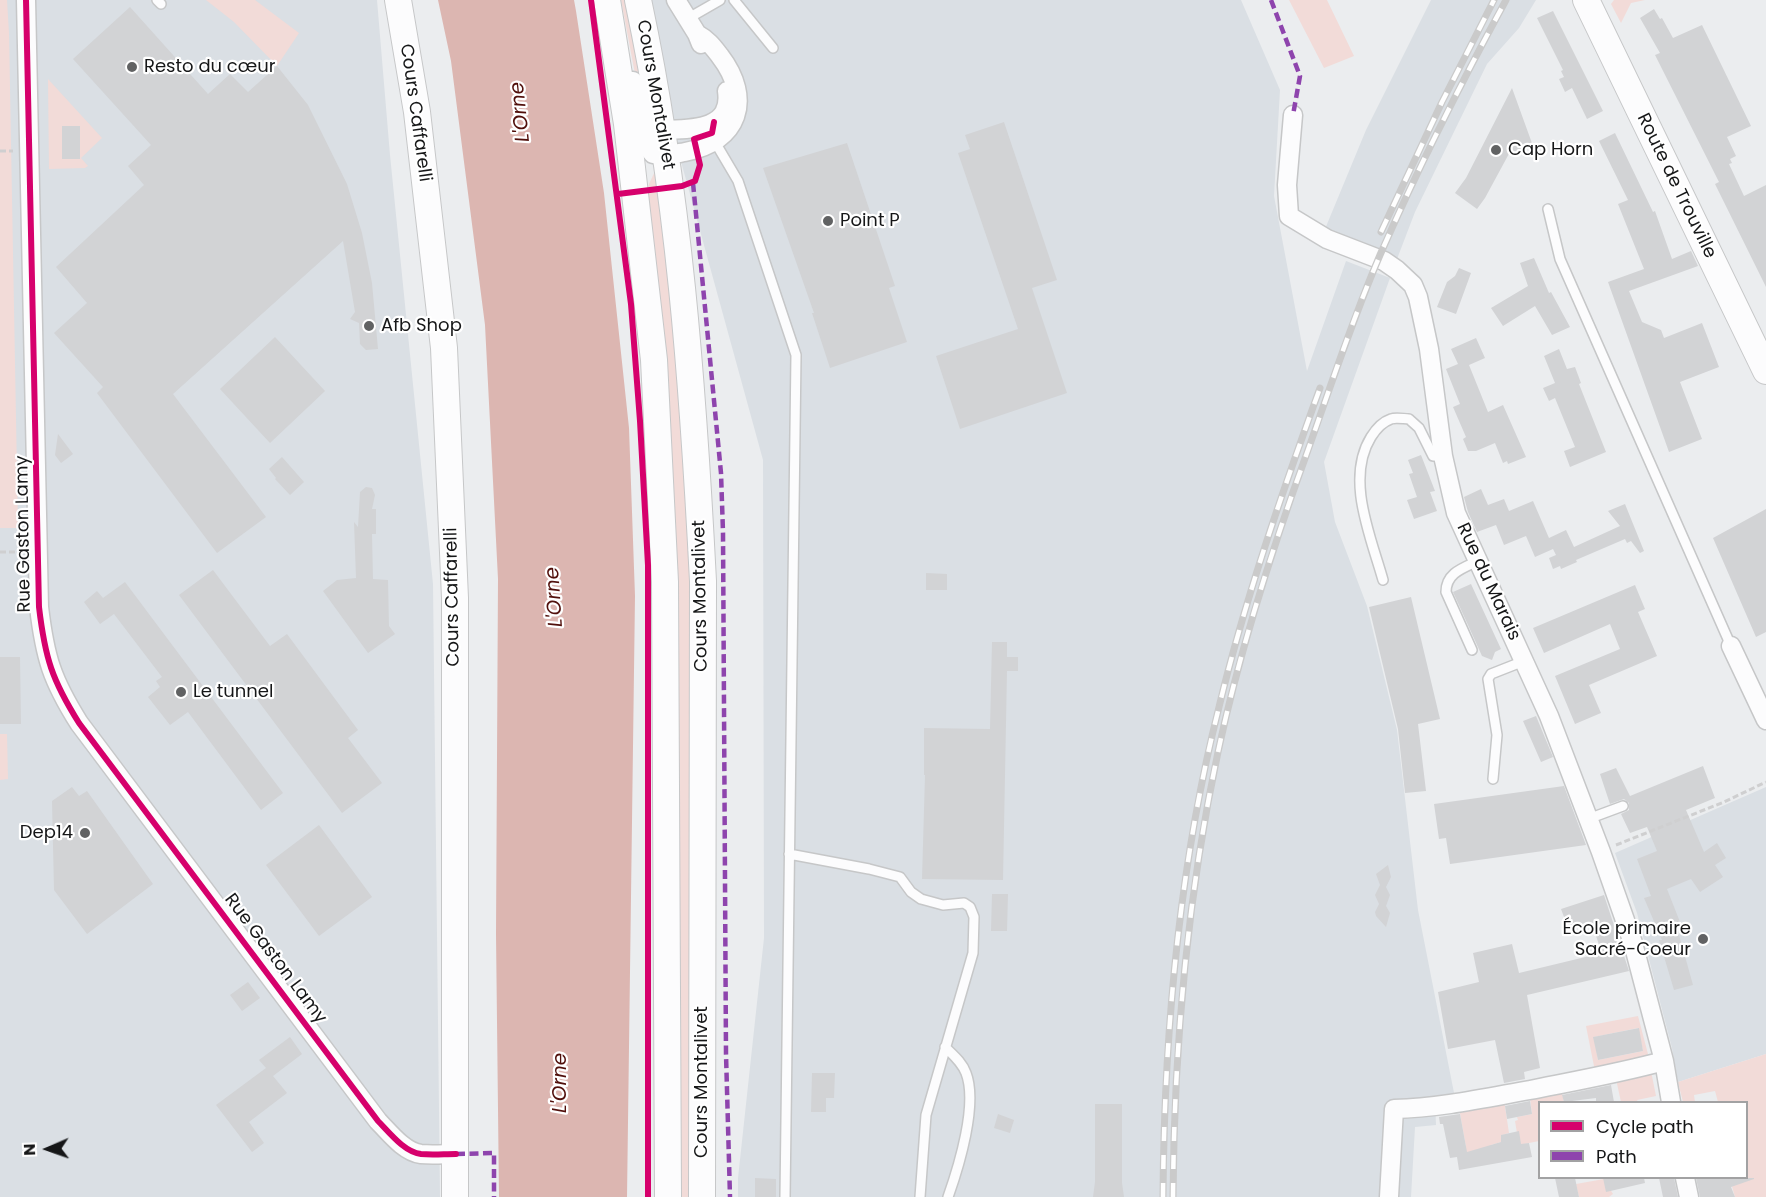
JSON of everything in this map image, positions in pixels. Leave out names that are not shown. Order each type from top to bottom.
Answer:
[{"type":"main road","name":"Cours Caffarelli","points":[[398,0],[417,112],[444,348],[455,598],[455,1197]]},
{"type":"main road","name":"Cours Montalivet","points":[[607,0],[627,124],[654,360],[665,582],[668,1197]]},
{"type":"main road","name":"Route de Trouville","points":[[1586,0],[1766,371]]},
{"type":"main road","name":"Cours Montalivet","points":[[640,8],[666,155],[690,375],[703,581],[702,1197]]},
{"type":"street","name":"Rue Gaston Lamy","points":[[26,0],[39,607],[50,668],[62,696],[86,733],[378,1121],[399,1142],[414,1152],[456,1154]]},
{"type":"street","points":[[663,130],[693,129],[708,125],[719,118],[727,105],[728,96],[725,81],[676,0]]},
{"type":"street","points":[[612,30],[625,40],[643,142],[653,154],[666,155],[705,148],[730,129],[735,116],[738,94],[729,67],[708,40],[692,27]]},
{"type":"street","name":"Rue du Marais","points":[[1293,115],[1287,185],[1289,216],[1327,239],[1384,261],[1404,274],[1413,285],[1423,312],[1443,456],[1456,513],[1549,716],[1588,819],[1633,943],[1664,1061],[1671,1101]]},
{"type":"street","points":[[1731,646],[1766,720]]},
{"type":"street","points":[[1389,1197],[1394,1110],[1424,1109],[1594,1077],[1664,1061]]},
{"type":"street","points":[[1685,1179],[1689,1197]]},
{"type":"lane","points":[[692,27],[720,0]]},
{"type":"lane","points":[[734,0],[773,48]]},
{"type":"lane","points":[[715,142],[738,181],[796,356],[785,1197]]},
{"type":"lane","points":[[1548,209],[1560,259],[1731,646]]},
{"type":"lane","points":[[1383,580],[1364,514],[1361,482],[1364,449],[1378,427],[1392,418],[1409,419],[1419,428],[1434,456],[1443,456]]},
{"type":"lane","points":[[1472,650],[1446,592],[1446,584],[1449,578],[1478,561]]},
{"type":"lane","points":[[1493,779],[1497,735],[1488,680],[1491,674],[1524,661]]},
{"type":"lane","points":[[1588,819],[1623,806]]},
{"type":"lane","points":[[789,854],[900,877],[911,892],[921,899],[943,906],[964,903],[970,907],[974,917],[973,953],[926,1115],[920,1197]]},
{"type":"lane","points":[[945,1047],[960,1062],[967,1074],[970,1095],[963,1154],[948,1197]]},
{"type":"path","points":[[1608,848],[1724,802],[1766,782]]},
{"type":"shaded area","points":[[0,0],[377,0],[390,155],[433,584],[440,1197],[0,1197]]},
{"type":"shaded area","points":[[0,0],[7,0],[9,33],[18,528],[0,528]]},
{"type":"shaded area","points":[[206,0],[255,0],[299,33],[277,66],[234,22]]},
{"type":"shaded area","points":[[621,0],[628,0],[651,110],[642,111]]},
{"type":"shaded area","points":[[646,0],[1241,0],[1280,90],[1274,196],[1307,371],[1346,261],[1390,278],[1324,462],[1335,522],[1367,606],[1397,730],[1418,910],[1455,1098],[1435,1101],[1436,1125],[1415,1127],[1411,1197],[738,1197],[738,1178],[764,938],[763,460],[674,136]]},
{"type":"shaded area","points":[[1289,0],[1327,0],[1354,56],[1324,68]]},
{"type":"shaded area","points":[[1431,0],[1536,0],[1519,28],[1487,64],[1415,212],[1397,259],[1325,229],[1366,130]]},
{"type":"shaded area","points":[[1614,0],[1645,0],[1631,3],[1621,23],[1611,4]]},
{"type":"shaded area","points":[[48,79],[102,138],[81,158],[88,166],[85,168],[49,169]]},
{"type":"shaded area","points":[[657,167],[674,307],[689,530],[694,1197],[677,1197],[647,197],[649,184]]},
{"type":"shaded area","points":[[0,734],[7,734],[8,779],[0,780]]},
{"type":"shaded area","name":"École primaire Sacré-Coeur","points":[[1766,787],[1766,1054],[1678,1082],[1672,1048],[1637,913],[1615,853]]},
{"type":"shaded area","points":[[1638,1016],[1648,1054],[1641,1061],[1640,1057],[1637,1058],[1637,1062],[1604,1069],[1603,1065],[1595,1071],[1586,1026]],"holes":[[[1638,1028],[1643,1051],[1598,1060],[1594,1037]]]},
{"type":"shaded area","points":[[1766,1054],[1766,1197],[1735,1197],[1731,1183],[1736,1182],[1735,1179],[1748,1179],[1748,1101],[1718,1101],[1715,1091],[1694,1095],[1695,1101],[1683,1101],[1678,1082]]},
{"type":"shaded area","points":[[1651,1071],[1656,1096],[1638,1101],[1621,1101],[1616,1079]]},
{"type":"shaded area","points":[[1562,1093],[1564,1101],[1538,1101],[1538,1141],[1519,1145],[1515,1121],[1518,1120],[1517,1117],[1532,1114],[1530,1098]]},
{"type":"shaded area","points":[[1504,1100],[1509,1133],[1502,1135],[1501,1142],[1491,1145],[1492,1150],[1455,1157],[1466,1147],[1459,1108]]},
{"type":"shaded area","points":[[1604,1179],[1613,1194],[1609,1197],[1579,1197],[1576,1184]]},
{"type":"water","name":"L'Orne","points":[[438,0],[574,0],[576,11],[604,193],[629,428],[635,596],[627,1197],[499,1197],[496,934],[498,579],[485,325],[451,61]]},
{"type":"building","points":[[130,7],[208,94],[230,74],[248,92],[277,66],[308,105],[347,184],[362,233],[372,283],[378,349],[366,350],[360,344],[359,323],[350,319],[355,312],[343,241],[173,394],[266,517],[217,553],[97,393],[103,387],[54,333],[87,303],[56,267],[144,185],[128,166],[151,145],[73,59]]},
{"type":"building","points":[[1654,9],[1673,38],[1702,25],[1751,126],[1727,137],[1736,156],[1730,159],[1732,163],[1729,164],[1744,196],[1766,185],[1766,287],[1715,184],[1719,182],[1655,55],[1660,53],[1640,18]]},
{"type":"building","points":[[1553,11],[1603,111],[1587,119],[1572,88],[1565,92],[1559,79],[1564,77],[1561,71],[1563,70],[1537,18]]},
{"type":"building","name":"Cap Horn","points":[[1512,88],[1533,146],[1515,155],[1511,150],[1477,209],[1455,193],[1466,178]]},
{"type":"building","points":[[1004,122],[1057,280],[1032,288],[1067,393],[960,429],[936,356],[1018,329],[958,153],[970,149],[965,135]]},
{"type":"building","points":[[62,126],[80,126],[80,159],[62,159]]},
{"type":"building","points":[[1615,133],[1653,212],[1655,211],[1672,259],[1691,251],[1698,266],[1629,291],[1642,322],[1661,330],[1664,338],[1702,323],[1719,367],[1680,382],[1702,439],[1669,452],[1608,282],[1644,269],[1618,204],[1628,200],[1599,141]]},
{"type":"building","name":"Point P","points":[[847,143],[895,286],[889,288],[907,342],[830,368],[812,313],[814,313],[763,168]]},
{"type":"building","points":[[1534,258],[1549,293],[1551,292],[1570,327],[1552,335],[1535,306],[1503,326],[1491,308],[1528,286],[1520,263]]},
{"type":"building","points":[[1459,268],[1471,273],[1456,314],[1437,307],[1447,282],[1455,276]]},
{"type":"building","points":[[275,337],[325,391],[270,443],[220,389]]},
{"type":"building","points":[[1476,338],[1485,358],[1469,365],[1488,412],[1503,405],[1526,457],[1508,464],[1507,461],[1503,463],[1495,443],[1476,451],[1468,451],[1463,439],[1466,437],[1453,407],[1460,404],[1446,369],[1458,364],[1451,349]]},
{"type":"building","points":[[1559,349],[1567,369],[1575,367],[1581,383],[1579,384],[1606,452],[1570,467],[1564,451],[1575,447],[1555,398],[1549,401],[1543,388],[1555,383],[1544,356]]},
{"type":"building","points":[[58,434],[73,454],[61,463],[55,455]]},
{"type":"building","points":[[1421,455],[1435,491],[1430,492],[1437,511],[1414,519],[1407,500],[1417,497],[1409,474],[1413,473],[1408,460]]},
{"type":"building","points":[[282,457],[304,482],[290,495],[269,469]]},
{"type":"building","points":[[366,487],[372,488],[375,495],[372,509],[376,509],[376,534],[372,534],[373,579],[388,580],[389,626],[395,634],[368,653],[323,591],[337,580],[356,578],[354,522],[358,527],[360,492]]},
{"type":"building","points":[[1481,489],[1488,505],[1504,499],[1509,511],[1533,501],[1549,538],[1566,530],[1574,547],[1620,526],[1608,511],[1625,504],[1644,551],[1640,553],[1631,541],[1627,543],[1625,539],[1561,569],[1560,566],[1553,569],[1549,558],[1556,555],[1553,549],[1535,557],[1526,536],[1504,545],[1496,525],[1477,532],[1464,497]]},
{"type":"building","points":[[1766,509],[1766,632],[1756,637],[1713,538]]},
{"type":"building","points":[[213,570],[270,646],[287,634],[358,730],[348,738],[382,783],[342,813],[179,595]]},
{"type":"building","points":[[926,573],[947,574],[947,590],[926,590]]},
{"type":"building","name":"Le tunnel","points":[[125,582],[283,793],[261,810],[188,712],[170,725],[148,697],[160,687],[156,681],[162,677],[114,614],[100,624],[84,602],[97,591],[103,598]]},
{"type":"building","points":[[1471,584],[1501,649],[1495,652],[1492,660],[1482,656],[1453,592]]},
{"type":"building","points":[[1635,585],[1645,609],[1638,612],[1657,656],[1589,685],[1601,713],[1575,724],[1555,676],[1620,649],[1610,624],[1544,653],[1533,628]]},
{"type":"building","points":[[1411,597],[1440,719],[1418,724],[1426,791],[1405,793],[1398,729],[1369,607]]},
{"type":"building","points":[[992,642],[1007,642],[1007,657],[1018,657],[1018,671],[1007,671],[1003,880],[922,879],[924,728],[990,729]]},
{"type":"building","points":[[0,657],[20,657],[21,724],[0,724]]},
{"type":"building","points":[[1536,716],[1553,757],[1541,762],[1523,721]]},
{"type":"building","points":[[1703,766],[1715,798],[1686,810],[1704,852],[1717,843],[1726,858],[1715,865],[1723,877],[1700,892],[1691,879],[1667,889],[1680,922],[1676,924],[1693,985],[1674,990],[1659,940],[1662,940],[1644,898],[1651,896],[1637,859],[1657,851],[1647,827],[1630,833],[1621,814],[1629,810],[1629,803],[1624,799],[1610,804],[1600,774],[1616,768],[1630,796]]},
{"type":"building","points":[[1564,786],[1586,845],[1450,864],[1446,838],[1439,839],[1434,804]]},
{"type":"building","points":[[72,787],[79,796],[87,791],[153,884],[87,934],[54,890],[52,801]]},
{"type":"building","points":[[319,825],[372,897],[319,936],[266,865]]},
{"type":"building","points":[[1388,865],[1391,877],[1386,887],[1390,895],[1386,906],[1390,913],[1386,927],[1376,916],[1375,912],[1379,904],[1375,895],[1380,885],[1376,874]]},
{"type":"building","points":[[992,894],[1008,894],[1007,931],[991,931]]},
{"type":"building","points":[[1604,895],[1629,971],[1527,995],[1540,1068],[1524,1072],[1525,1079],[1504,1083],[1495,1040],[1448,1049],[1438,992],[1479,982],[1473,953],[1512,944],[1519,973],[1602,953],[1591,922],[1569,930],[1561,909]]},
{"type":"building","points":[[248,982],[260,998],[242,1011],[230,995]]},
{"type":"building","points":[[1639,1028],[1643,1051],[1598,1060],[1593,1037]]},
{"type":"building","points":[[290,1037],[302,1054],[273,1076],[287,1093],[249,1122],[264,1143],[252,1152],[216,1105],[266,1068],[259,1060]]},
{"type":"building","points":[[812,1073],[835,1073],[834,1098],[826,1098],[826,1112],[811,1112]]},
{"type":"building","points":[[1611,1085],[1614,1101],[1596,1101],[1596,1098],[1564,1101],[1562,1095]]},
{"type":"building","points":[[1530,1101],[1532,1114],[1507,1119],[1505,1106]]},
{"type":"building","points":[[1095,1104],[1122,1104],[1124,1197],[1093,1197]]},
{"type":"building","points":[[998,1114],[1014,1120],[1010,1133],[994,1128]]},
{"type":"building","points":[[1460,1114],[1467,1152],[1501,1142],[1501,1135],[1519,1131],[1521,1144],[1529,1143],[1532,1157],[1459,1170],[1457,1157],[1450,1158],[1443,1124],[1440,1124],[1439,1117]]},
{"type":"building","points":[[755,1178],[776,1179],[776,1197],[755,1197]]},
{"type":"building","points":[[1754,1178],[1731,1187],[1735,1197],[1700,1197],[1696,1179]]},
{"type":"building","points":[[1555,1179],[1575,1179],[1579,1197],[1559,1197]]},
{"type":"building","points":[[1603,1179],[1644,1179],[1645,1183],[1606,1192]]},
{"type":"building","points":[[1659,1179],[1674,1179],[1678,1197],[1663,1197]]},
{"type":"railway","points":[[1381,232],[1442,102],[1494,0]]},
{"type":"railway","points":[[1173,1197],[1176,1085],[1190,918],[1218,752],[1247,637],[1282,524],[1370,279],[1394,222],[1456,94],[1506,0]]},
{"type":"railway","points":[[1163,1197],[1167,1074],[1176,950],[1205,767],[1229,667],[1252,586],[1320,388]]},
{"type":"marked path","points":[[1271,0],[1300,76],[1293,115]]},
{"type":"marked path","points":[[693,183],[721,473],[726,1054],[730,1197]]},
{"type":"marked path","points":[[456,1154],[494,1153],[494,1197]]},
{"type":"cycle path","points":[[26,0],[39,607],[51,668],[62,694],[79,723],[378,1121],[409,1150],[425,1154],[456,1154]]},
{"type":"cycle path","points":[[591,0],[631,304],[648,565],[648,1197]]},
{"type":"cycle path","points":[[618,194],[682,186],[695,181],[700,165],[694,139],[712,133],[714,122]]},
{"type":"place","name":"Resto du cœur","points":[[132,67]]},
{"type":"place","name":"Cap Horn","points":[[1496,150]]},
{"type":"place","name":"Point P","points":[[828,221]]},
{"type":"place","name":"Afb Shop","points":[[369,326]]},
{"type":"place","name":"Le tunnel","points":[[181,692]]},
{"type":"place","name":"Dep14","points":[[85,833]]},
{"type":"place","name":"École primaire Sacré-Coeur","points":[[1703,939]]}]
